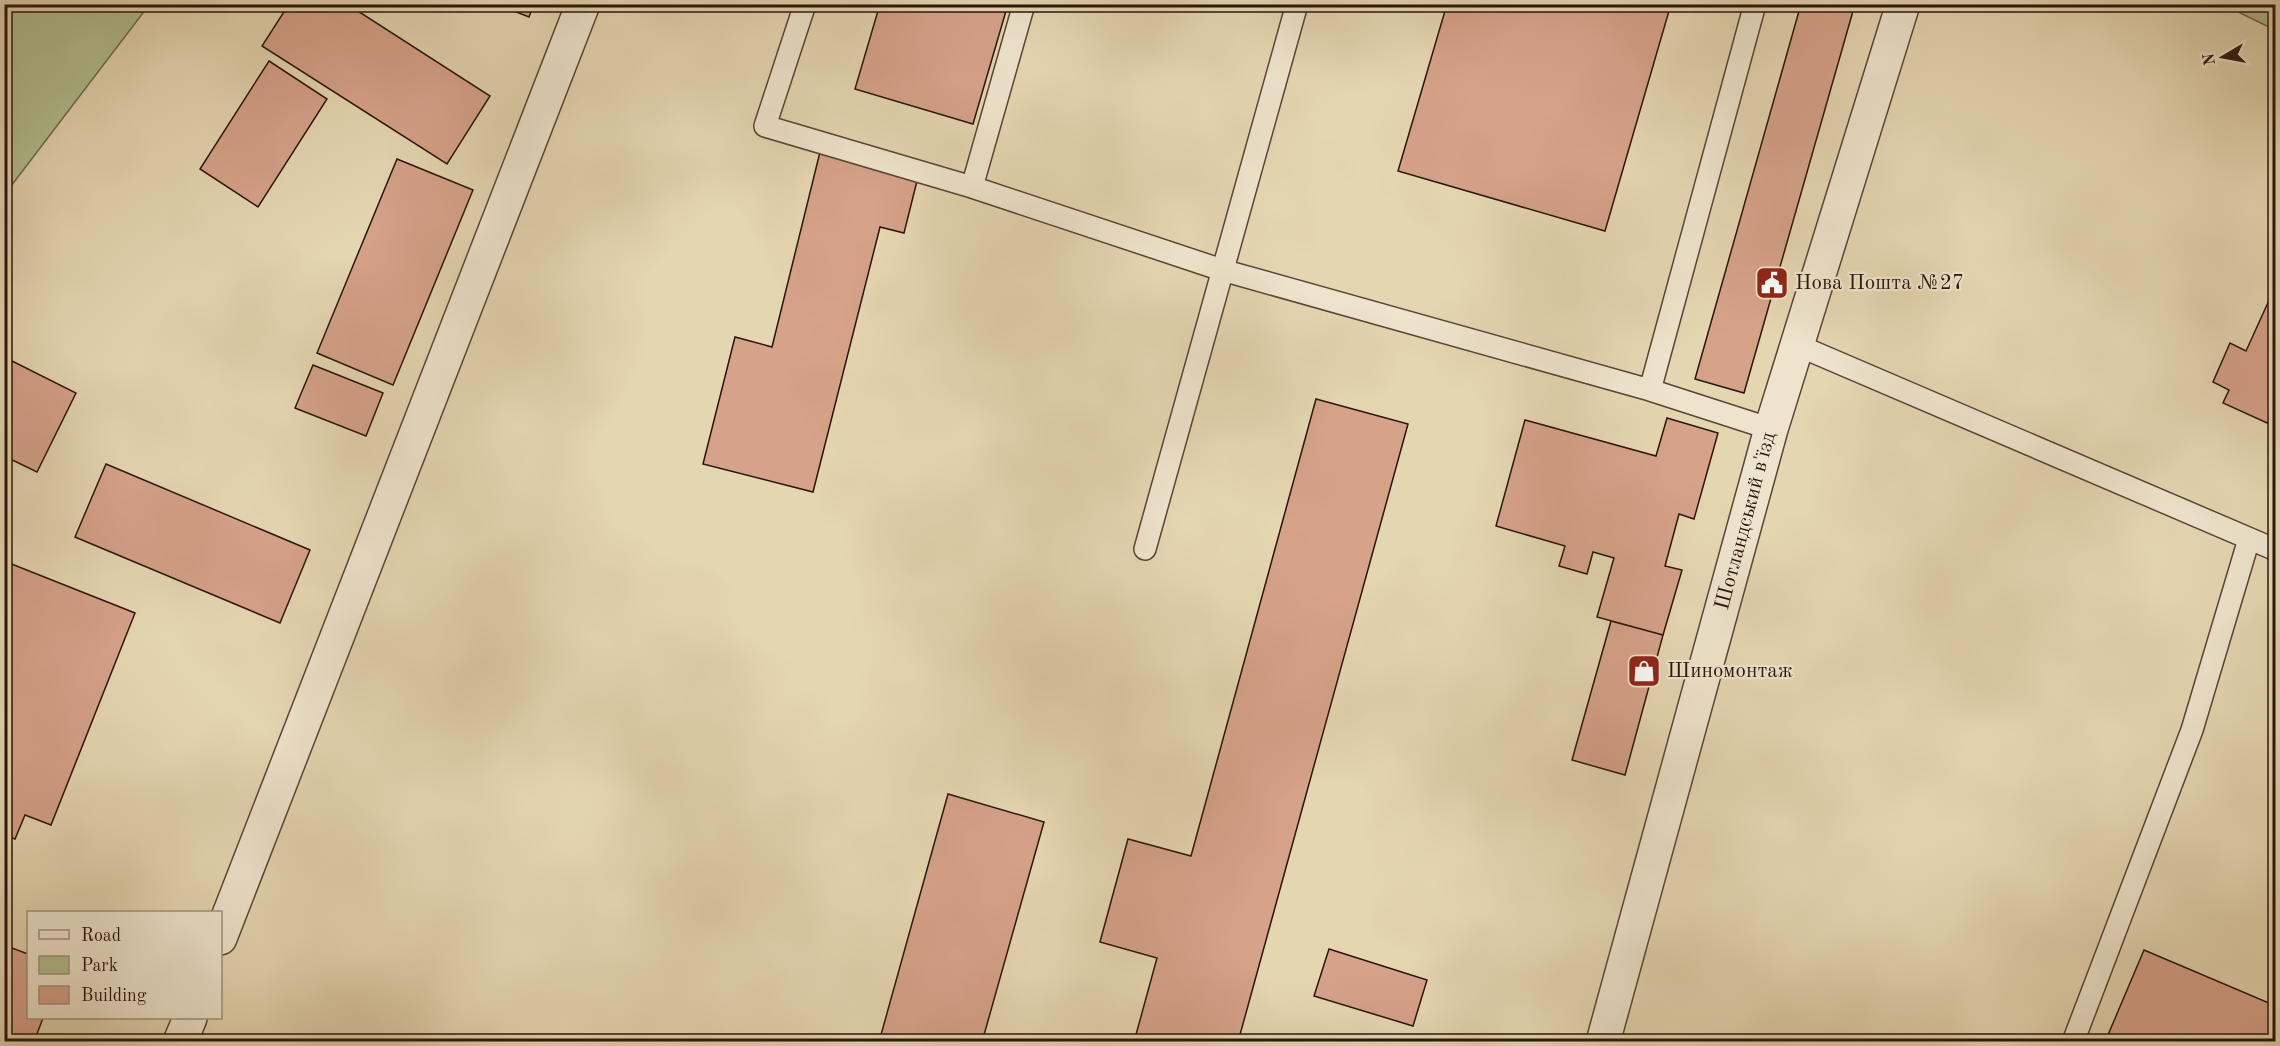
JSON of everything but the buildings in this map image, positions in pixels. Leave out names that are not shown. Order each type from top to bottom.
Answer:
[{"type":"street","points":[[222,933],[584,4]]},
{"type":"street","name":"Шотландський в'їзд","points":[[1603,1041],[1770,429],[1903,4]]},
{"type":"street","points":[[180,1041],[189,1019]]},
{"type":"lane","points":[[805,4],[765,126],[972,187],[1222,270],[1650,390],[1770,429]]},
{"type":"lane","points":[[972,187],[1024,4]]},
{"type":"lane","points":[[1145,549],[1297,4]]},
{"type":"lane","points":[[1650,390],[1755,4]]},
{"type":"lane","points":[[1797,345],[2276,550]]},
{"type":"lane","points":[[2073,1041],[2192,730],[2249,539]]},
{"type":"green space","points":[[4,5],[149,5],[5,194]]},
{"type":"green space","points":[[2224,5],[2275,5],[2275,30]]},
{"type":"place","name":"Нова Пошта №27","points":[[1772,283]]},
{"type":"place","name":"Шиномонтаж","points":[[1644,671]]}]
